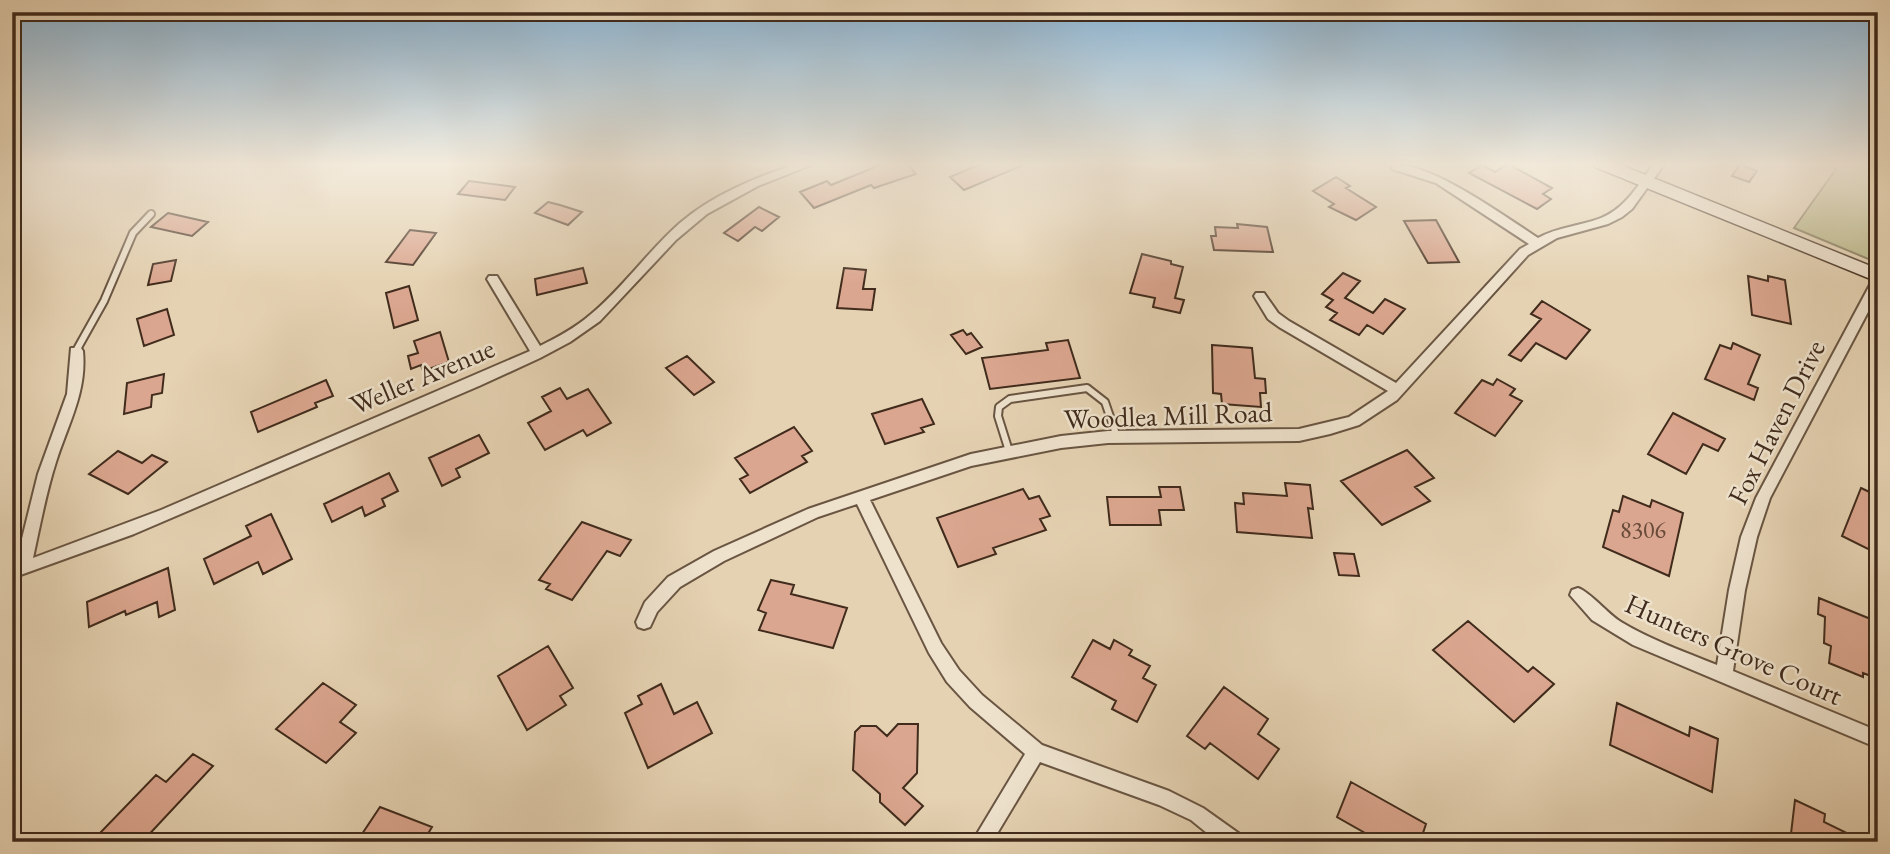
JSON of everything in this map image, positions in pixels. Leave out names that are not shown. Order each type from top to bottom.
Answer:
[{"type":"main road","points":[[1697,203],[1878,279]]},
{"type":"street","name":"Weller Avenue","points":[[18,570],[166,512],[564,340],[602,313],[670,239],[704,210],[717,203]]},
{"type":"street","points":[[1474,203],[1537,243]]},
{"type":"street","name":"Woodlea Mill Road","points":[[644,622],[651,607],[674,582],[765,534],[924,474],[1009,451],[1061,442],[1117,437],[1298,435],[1354,421],[1373,411],[1397,390],[1524,252],[1553,235],[1604,221],[1618,214],[1630,203]]},
{"type":"street","points":[[493,279],[537,352]]},
{"type":"street","name":"Fox Haven Drive","points":[[1724,677],[1740,577],[1749,537],[1763,498],[1878,279]]},
{"type":"street","points":[[1260,296],[1273,316],[1284,324],[1397,390]]},
{"type":"street","points":[[18,570],[50,459],[78,386],[80,370],[76,351]]},
{"type":"street","points":[[861,497],[935,648],[953,676],[976,701],[1036,752],[1163,797],[1197,814],[1234,842]]},
{"type":"street","name":"Hunters Grove Court","points":[[1578,594],[1592,612],[1612,626],[1724,677],[1878,740]]},
{"type":"street","points":[[981,842],[1036,752]]},
{"type":"lane","points":[[76,351],[104,301],[133,233],[151,214]]},
{"type":"lane","points":[[1009,451],[998,416],[999,407],[1003,403],[1087,388],[1098,392],[1106,400],[1117,437]]},
{"type":"green space","points":[[1812,203],[1878,203],[1878,263],[1794,228]]},
{"type":"building","points":[[547,203],[582,212],[568,225],[535,213]]},
{"type":"building","points":[[809,203],[827,203],[814,208]]},
{"type":"building","points":[[1332,203],[1369,203],[1376,207],[1356,220],[1329,207],[1334,204]]},
{"type":"building","points":[[1525,203],[1546,203],[1537,209]]},
{"type":"building","points":[[759,207],[779,217],[762,231],[755,227],[738,241],[724,233]]},
{"type":"building","points":[[168,213],[208,222],[192,236],[151,227]]},
{"type":"building","points":[[1436,220],[1459,262],[1428,263],[1404,221]]},
{"type":"building","points":[[1237,224],[1267,227],[1273,252],[1214,250],[1211,236],[1216,236],[1215,227],[1238,228]]},
{"type":"building","points":[[410,230],[436,233],[413,265],[386,262]]},
{"type":"building","points":[[1142,254],[1183,267],[1175,298],[1184,300],[1180,313],[1153,307],[1155,298],[1130,293]]},
{"type":"building","points":[[176,260],[171,281],[148,285],[153,264]]},
{"type":"building","points":[[583,268],[587,283],[537,295],[535,279]]},
{"type":"building","points":[[844,268],[866,270],[863,289],[875,289],[872,310],[837,308]]},
{"type":"building","points":[[1343,273],[1360,281],[1345,298],[1373,313],[1385,299],[1405,309],[1383,334],[1367,325],[1359,335],[1330,320],[1337,313],[1326,307],[1333,300],[1322,294]]},
{"type":"building","points":[[1748,276],[1768,281],[1768,276],[1785,280],[1791,324],[1752,315]]},
{"type":"building","points":[[409,286],[418,320],[394,328],[386,293]]},
{"type":"building","points":[[1542,301],[1590,330],[1566,359],[1536,343],[1521,361],[1509,355],[1541,319],[1531,314]]},
{"type":"building","points":[[167,309],[174,335],[144,346],[137,319]]},
{"type":"building","points":[[963,330],[967,335],[971,333],[982,347],[966,354],[951,335]]},
{"type":"building","points":[[440,332],[449,362],[423,371],[421,365],[411,369],[408,356],[418,353],[414,341]]},
{"type":"building","points":[[1068,340],[1080,378],[990,389],[982,358],[1048,350],[1046,343]]},
{"type":"building","points":[[1733,343],[1760,355],[1748,384],[1758,388],[1754,400],[1705,379],[1720,345],[1731,349]]},
{"type":"building","points":[[1212,345],[1252,348],[1255,378],[1265,379],[1266,393],[1260,393],[1261,407],[1222,404],[1221,394],[1213,393]]},
{"type":"building","points":[[687,356],[714,382],[694,395],[666,368]]},
{"type":"building","points":[[164,374],[162,393],[152,395],[151,407],[124,414],[127,383]]},
{"type":"building","points":[[1497,379],[1515,389],[1510,395],[1522,401],[1495,436],[1455,413],[1482,380],[1493,385]]},
{"type":"building","points":[[326,380],[333,396],[315,403],[317,407],[258,432],[251,412]]},
{"type":"building","points":[[560,388],[567,399],[588,389],[611,423],[587,436],[583,430],[545,450],[528,423],[551,411],[542,397]]},
{"type":"building","points":[[922,399],[934,424],[921,428],[924,432],[885,444],[872,414]]},
{"type":"building","points":[[1673,413],[1725,439],[1718,451],[1703,444],[1686,474],[1648,454]]},
{"type":"building","points":[[794,427],[812,451],[802,456],[807,462],[750,493],[740,479],[748,475],[735,458]]},
{"type":"building","points":[[479,435],[489,453],[456,469],[460,477],[442,486],[429,458]]},
{"type":"building","points":[[1407,450],[1434,478],[1415,487],[1430,501],[1382,525],[1341,481]]},
{"type":"building","points":[[118,451],[142,463],[152,455],[167,462],[128,494],[89,474]]},
{"type":"building","points":[[389,473],[398,491],[382,499],[385,506],[365,516],[362,507],[332,522],[324,504]]},
{"type":"building","points":[[1285,483],[1310,485],[1313,509],[1308,508],[1312,538],[1237,532],[1235,503],[1244,504],[1243,493],[1287,496]]},
{"type":"building","points":[[1159,487],[1180,487],[1184,510],[1159,510],[1161,525],[1110,525],[1107,497],[1161,497]]},
{"type":"building","points":[[1861,488],[1878,496],[1878,554],[1842,536]]},
{"type":"building","points":[[1023,489],[1029,499],[1039,496],[1050,516],[1040,519],[1046,530],[993,548],[996,554],[958,567],[937,518]]},
{"type":"building","points":[[1623,496],[1650,507],[1652,500],[1683,513],[1669,576],[1603,547],[1613,510],[1619,512]]},
{"type":"building","points":[[271,514],[292,559],[263,574],[258,562],[214,584],[204,559],[251,536],[246,526]]},
{"type":"building","points":[[582,522],[631,540],[620,556],[607,551],[572,600],[546,589],[550,584],[539,580]]},
{"type":"building","points":[[1334,553],[1354,554],[1359,576],[1339,575]]},
{"type":"building","points":[[168,568],[175,610],[159,617],[157,602],[126,615],[125,611],[89,627],[87,602]]},
{"type":"building","points":[[771,580],[794,585],[791,594],[847,608],[833,648],[759,630],[766,613],[758,610]]},
{"type":"building","points":[[1819,598],[1878,622],[1876,678],[1863,673],[1863,677],[1829,663],[1831,646],[1824,643],[1825,617],[1818,614]]},
{"type":"building","points":[[1468,621],[1528,672],[1533,667],[1554,684],[1514,722],[1433,650]]},
{"type":"building","points":[[1093,640],[1110,649],[1114,640],[1132,650],[1129,655],[1150,666],[1143,678],[1156,685],[1137,722],[1112,709],[1116,701],[1072,677]]},
{"type":"building","points":[[548,646],[573,688],[560,696],[566,705],[527,730],[498,676]]},
{"type":"building","points":[[323,683],[356,705],[340,722],[356,733],[326,763],[276,729]]},
{"type":"building","points":[[661,684],[674,714],[697,702],[712,733],[648,768],[625,713],[642,704],[638,696]]},
{"type":"building","points":[[1224,687],[1268,719],[1258,734],[1279,749],[1258,779],[1210,743],[1205,749],[1187,736]]},
{"type":"building","points":[[1617,703],[1689,736],[1690,727],[1718,739],[1712,792],[1610,745]]},
{"type":"building","points":[[898,724],[918,724],[917,773],[903,788],[923,806],[905,825],[880,802],[880,794],[853,770],[855,732],[861,726],[876,726],[887,736]]},
{"type":"building","points":[[193,754],[213,766],[142,842],[112,842],[99,834],[156,775],[166,782]]},
{"type":"building","points":[[1351,782],[1426,824],[1420,842],[1381,842],[1337,817]]},
{"type":"building","points":[[1795,800],[1825,814],[1824,822],[1865,842],[1790,842]]},
{"type":"building","points":[[380,807],[432,827],[423,842],[372,842],[360,837]]}]
